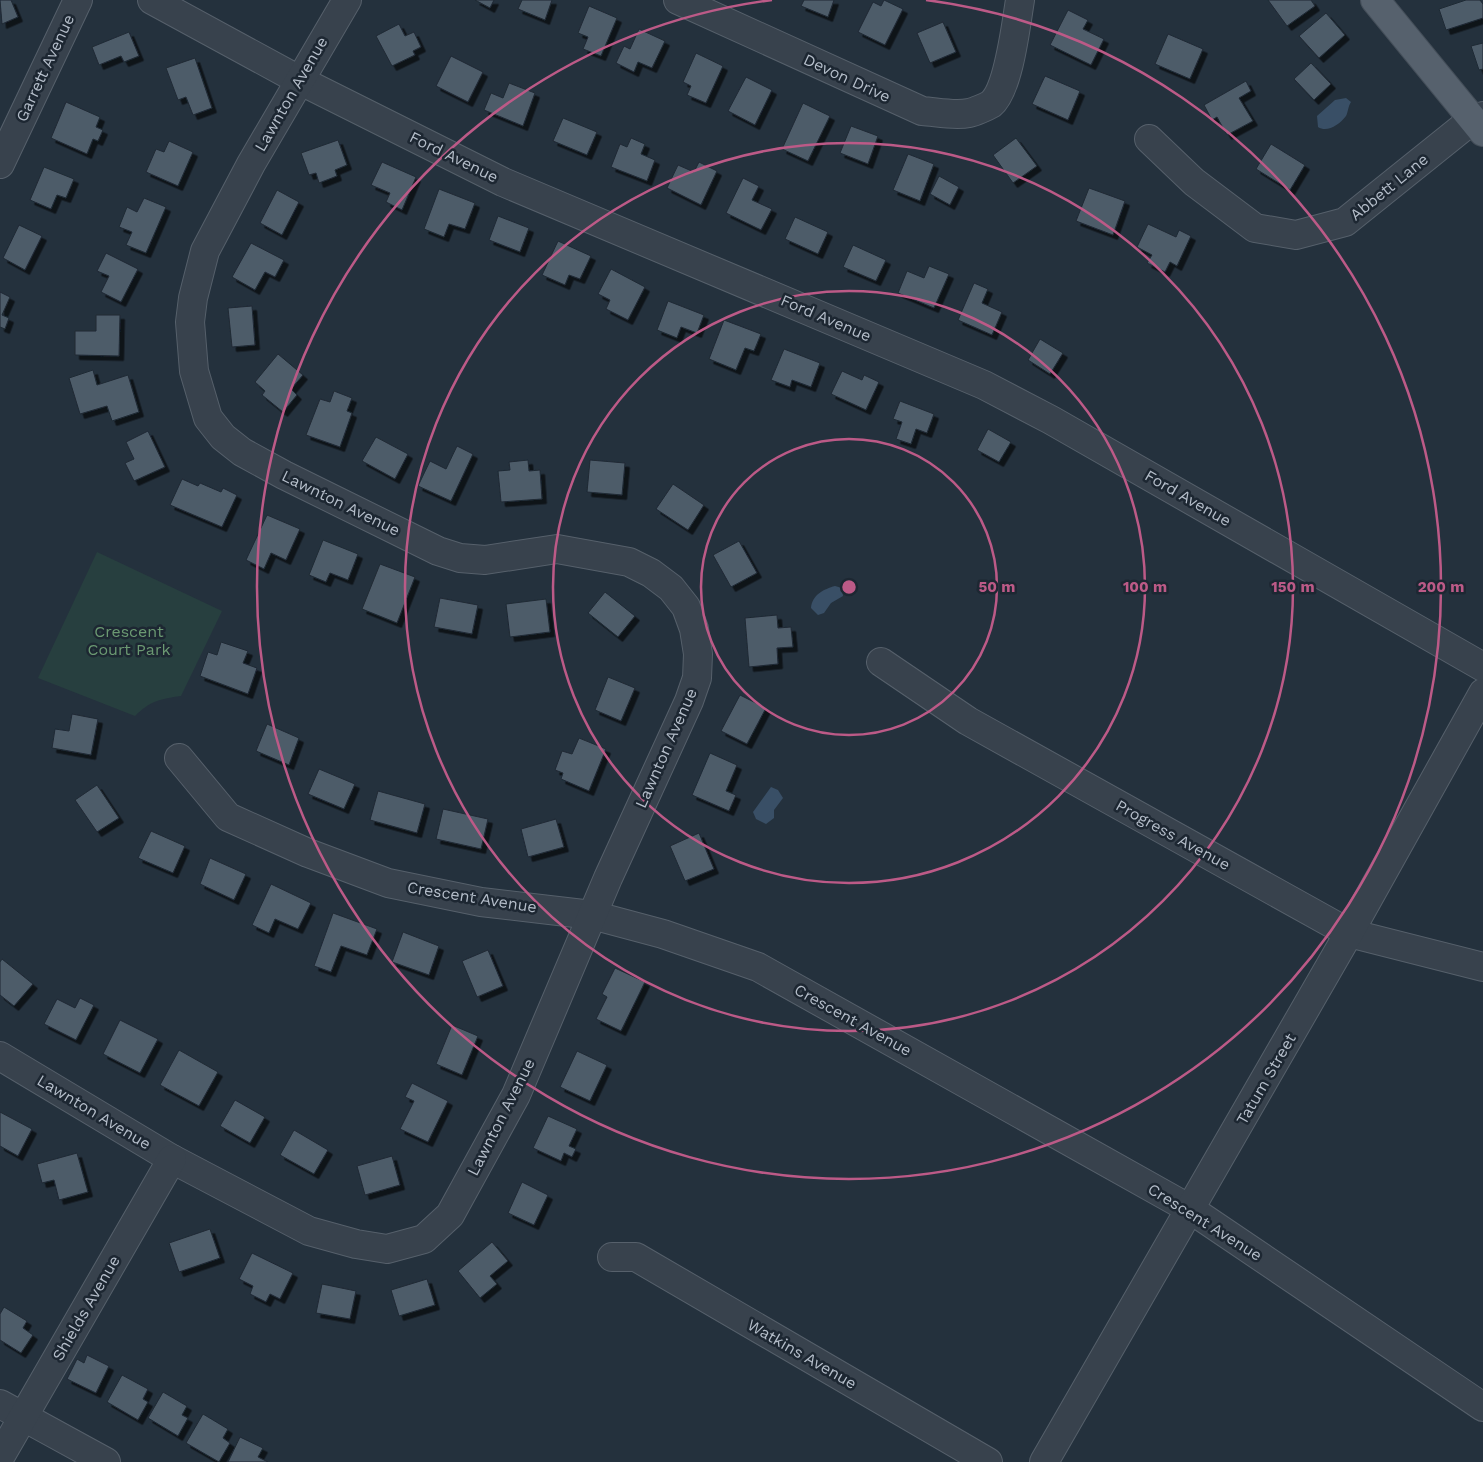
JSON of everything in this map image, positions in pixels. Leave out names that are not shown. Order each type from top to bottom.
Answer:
[{"type":"main road","points":[[1375,0],[1480,123]]},
{"type":"street","name":"Garrett Avenue","points":[[0,164],[78,0]]},
{"type":"street","name":"Ford Avenue","points":[[152,0],[299,80],[503,182],[984,385],[1060,424],[1483,667]]},
{"type":"street","name":"Lawnton Avenue","points":[[0,1056],[172,1159],[309,1231],[356,1244],[387,1249],[424,1239],[450,1214],[516,1094],[592,915],[669,746],[697,678],[698,654],[694,629],[686,607],[671,588],[651,573],[629,562],[557,549],[485,560],[460,558],[438,551],[284,476],[242,452],[223,437],[208,418],[196,378],[190,347],[190,322],[198,274],[205,250],[299,80],[347,0]]},
{"type":"street","name":"Devon Drive","points":[[678,0],[922,111],[970,113],[991,104],[1002,85],[1015,36],[1020,0]]},
{"type":"street","name":"Abbett Lane","points":[[1149,139],[1194,182],[1255,228],[1296,235],[1345,222],[1480,123]]},
{"type":"street","name":"Progress Avenue","points":[[881,662],[968,720],[1350,933],[1483,967]]},
{"type":"street","name":"Tatum Street","points":[[1044,1462],[1350,933],[1483,693]]},
{"type":"street","name":"Crescent Avenue","points":[[179,758],[228,817],[317,857],[388,883],[482,902],[592,915],[689,942],[758,966],[1190,1209],[1483,1407]]},
{"type":"street","name":"Shields Avenue","points":[[0,1457],[172,1159]]},
{"type":"street","name":"Watkins Avenue","points":[[612,1257],[636,1257],[988,1462]]},
{"type":"street","points":[[0,1404],[106,1462]]},
{"type":"green space","name":"Crescent Court Park","points":[[97,552],[222,611],[181,696],[156,702],[135,716],[38,678]]},
{"type":"water","points":[[1346,98],[1351,102],[1347,115],[1329,129],[1318,127],[1317,116],[1335,100]]},
{"type":"water","points":[[835,586],[842,588],[843,596],[831,603],[824,613],[818,615],[811,608],[816,596]]},
{"type":"water","points":[[771,787],[778,790],[783,798],[774,810],[774,818],[766,824],[756,819],[753,812]]},
{"type":"building","points":[[0,0],[11,0],[18,17],[2,24]]},
{"type":"building","points":[[475,0],[494,0],[490,8]]},
{"type":"building","points":[[522,0],[552,0],[545,20],[518,9]]},
{"type":"building","points":[[804,0],[834,0],[828,17],[801,6]]},
{"type":"building","points":[[884,0],[903,9],[885,45],[858,32],[873,2],[881,6]]},
{"type":"building","points":[[1268,0],[1311,0],[1315,6],[1287,26]]},
{"type":"building","points":[[1466,0],[1480,0],[1483,4],[1483,18],[1446,30],[1439,9]]},
{"type":"building","points":[[589,6],[617,18],[601,56],[583,49],[588,37],[578,33]]},
{"type":"building","points":[[1068,10],[1088,20],[1083,29],[1104,39],[1091,65],[1050,45]]},
{"type":"building","points":[[1326,13],[1345,35],[1319,58],[1299,36]]},
{"type":"building","points":[[943,22],[956,52],[930,63],[917,33]]},
{"type":"building","points":[[399,24],[405,36],[414,32],[421,47],[413,51],[415,55],[392,66],[376,36]]},
{"type":"building","points":[[639,29],[665,41],[652,68],[638,62],[634,72],[616,63],[624,46],[630,49]]},
{"type":"building","points":[[129,32],[139,56],[124,62],[121,56],[99,65],[92,47]]},
{"type":"building","points":[[1168,34],[1203,49],[1190,79],[1155,64]]},
{"type":"building","points":[[1483,43],[1483,69],[1479,70],[1471,46]]},
{"type":"building","points":[[696,53],[723,66],[706,103],[687,95],[691,86],[683,82]]},
{"type":"building","points":[[451,56],[483,72],[468,102],[436,86]]},
{"type":"building","points":[[195,58],[212,108],[193,115],[186,97],[178,100],[166,68]]},
{"type":"building","points":[[1311,63],[1331,84],[1314,100],[1294,79]]},
{"type":"building","points":[[1045,76],[1080,91],[1068,120],[1032,104]]},
{"type":"building","points":[[746,77],[772,90],[755,125],[728,111]]},
{"type":"building","points":[[1246,81],[1251,91],[1239,98],[1253,121],[1227,135],[1217,117],[1212,120],[1204,105]]},
{"type":"building","points":[[509,83],[535,93],[523,126],[484,110],[491,93],[503,98]]},
{"type":"building","points":[[66,102],[100,117],[96,127],[103,130],[98,141],[93,139],[87,154],[51,138]]},
{"type":"building","points":[[803,103],[830,116],[808,161],[782,149]]},
{"type":"building","points":[[563,118],[597,132],[587,155],[553,141]]},
{"type":"building","points":[[851,126],[878,136],[868,164],[840,153]]},
{"type":"building","points":[[631,138],[645,144],[641,154],[655,160],[647,181],[611,167],[620,144],[627,147]]},
{"type":"building","points":[[1016,138],[1037,166],[1013,183],[993,155]]},
{"type":"building","points":[[338,140],[347,165],[335,170],[337,176],[319,183],[316,173],[309,175],[301,153]]},
{"type":"building","points":[[169,141],[193,152],[178,186],[146,172],[156,149],[164,152]]},
{"type":"building","points":[[1271,144],[1305,165],[1290,190],[1256,169]]},
{"type":"building","points":[[908,154],[934,164],[920,201],[893,190]]},
{"type":"building","points":[[382,162],[416,177],[402,210],[386,202],[390,193],[371,185]]},
{"type":"building","points":[[699,162],[717,171],[701,205],[667,188],[678,165],[694,172]]},
{"type":"building","points":[[44,167],[74,179],[66,198],[57,195],[51,209],[30,200]]},
{"type":"building","points":[[939,176],[959,187],[950,205],[930,194]]},
{"type":"building","points":[[743,178],[759,186],[752,200],[772,209],[761,230],[726,213]]},
{"type":"building","points":[[1089,188],[1125,201],[1113,235],[1076,221]]},
{"type":"building","points":[[439,189],[475,203],[465,229],[449,224],[444,237],[424,229]]},
{"type":"building","points":[[277,190],[299,202],[282,235],[260,223]]},
{"type":"building","points":[[144,198],[166,207],[146,253],[126,245],[132,232],[119,227],[127,207],[137,212]]},
{"type":"building","points":[[498,216],[529,228],[520,252],[489,240]]},
{"type":"building","points":[[795,217],[828,232],[818,254],[785,239]]},
{"type":"building","points":[[1148,224],[1176,237],[1179,230],[1191,236],[1177,266],[1170,262],[1165,272],[1147,263],[1152,255],[1137,247]]},
{"type":"building","points":[[19,225],[42,236],[25,270],[3,258]]},
{"type":"building","points":[[558,241],[591,256],[580,279],[569,275],[565,285],[542,275]]},
{"type":"building","points":[[251,243],[284,260],[275,277],[265,272],[255,290],[232,277]]},
{"type":"building","points":[[853,245],[886,260],[876,281],[843,267]]},
{"type":"building","points":[[106,253],[138,269],[121,302],[101,292],[109,276],[97,271]]},
{"type":"building","points":[[929,266],[949,274],[934,308],[898,293],[907,271],[924,278]]},
{"type":"building","points":[[611,269],[645,287],[628,320],[606,309],[610,300],[598,294]]},
{"type":"building","points":[[974,283],[988,289],[982,303],[1002,312],[992,335],[958,320]]},
{"type":"building","points":[[0,292],[10,297],[2,315],[9,318],[5,329],[0,327]]},
{"type":"building","points":[[668,301],[704,315],[697,333],[681,327],[677,338],[657,330]]},
{"type":"building","points":[[252,306],[255,345],[232,347],[228,308]]},
{"type":"building","points":[[96,315],[120,315],[119,356],[75,355],[75,331],[96,331]]},
{"type":"building","points":[[724,320],[761,334],[754,351],[745,348],[736,370],[709,359]]},
{"type":"building","points":[[1040,339],[1063,353],[1050,374],[1028,360]]},
{"type":"building","points":[[784,349],[820,363],[811,387],[792,380],[790,387],[771,380]]},
{"type":"building","points":[[278,354],[303,375],[291,389],[297,395],[283,412],[262,395],[265,391],[255,382]]},
{"type":"building","points":[[93,370],[97,385],[128,375],[139,412],[112,421],[107,406],[80,414],[69,378]]},
{"type":"building","points":[[842,371],[862,380],[864,375],[879,382],[866,410],[831,394]]},
{"type":"building","points":[[334,391],[352,398],[347,411],[352,413],[340,447],[306,435],[320,399],[330,402]]},
{"type":"building","points":[[900,401],[934,414],[927,433],[916,429],[911,444],[896,439],[902,422],[893,419]]},
{"type":"building","points":[[988,429],[1011,442],[999,462],[977,450]]},
{"type":"building","points":[[148,431],[165,467],[134,481],[125,463],[134,459],[126,442]]},
{"type":"building","points":[[376,437],[408,454],[395,479],[362,461]]},
{"type":"building","points":[[457,446],[473,454],[451,501],[418,486],[430,461],[446,469]]},
{"type":"building","points":[[528,460],[529,471],[540,470],[542,499],[501,502],[498,471],[510,470],[509,462]]},
{"type":"building","points":[[590,460],[625,463],[622,495],[587,492]]},
{"type":"building","points":[[182,479],[198,486],[200,483],[221,492],[223,488],[237,495],[222,527],[170,505]]},
{"type":"building","points":[[673,484],[704,505],[688,530],[656,509]]},
{"type":"building","points":[[267,515],[300,529],[286,560],[271,553],[264,569],[246,560]]},
{"type":"building","points":[[323,540],[358,554],[348,580],[330,573],[326,582],[309,575]]},
{"type":"building","points":[[739,541],[757,573],[731,587],[713,555]]},
{"type":"building","points":[[380,564],[415,577],[397,623],[362,609]]},
{"type":"building","points":[[605,592],[635,616],[618,637],[588,613]]},
{"type":"building","points":[[440,598],[478,605],[472,634],[434,627]]},
{"type":"building","points":[[546,599],[550,632],[510,637],[506,604]]},
{"type":"building","points":[[777,615],[778,628],[791,627],[793,647],[777,648],[778,664],[749,667],[745,618]]},
{"type":"building","points":[[221,642],[248,651],[243,663],[257,668],[248,694],[200,676],[208,652],[217,655]]},
{"type":"building","points":[[608,677],[635,688],[621,721],[595,710]]},
{"type":"building","points":[[740,695],[766,708],[747,744],[721,731]]},
{"type":"building","points":[[72,714],[98,719],[91,755],[52,748],[55,729],[69,731]]},
{"type":"building","points":[[267,724],[299,738],[289,765],[256,751]]},
{"type":"building","points":[[579,738],[606,749],[589,791],[561,779],[563,773],[555,770],[562,751],[572,754]]},
{"type":"building","points":[[710,753],[737,765],[726,791],[736,795],[729,811],[692,795]]},
{"type":"building","points":[[319,769],[355,784],[344,809],[308,794]]},
{"type":"building","points":[[97,785],[119,818],[97,832],[75,800]]},
{"type":"building","points":[[378,791],[425,804],[417,833],[370,820]]},
{"type":"building","points":[[443,809],[488,819],[481,849],[436,839]]},
{"type":"building","points":[[556,819],[564,847],[528,857],[521,829]]},
{"type":"building","points":[[151,831],[185,846],[173,873],[138,858]]},
{"type":"building","points":[[699,833],[714,869],[685,881],[670,846]]},
{"type":"building","points":[[210,858],[246,874],[234,900],[200,884]]},
{"type":"building","points":[[271,884],[311,903],[298,929],[275,919],[269,933],[252,925]]},
{"type":"building","points":[[333,913],[377,929],[367,955],[341,946],[331,972],[314,966]]},
{"type":"building","points":[[403,932],[439,946],[429,975],[392,962]]},
{"type":"building","points":[[488,950],[503,986],[477,997],[462,961]]},
{"type":"building","points":[[2,959],[33,984],[14,1006],[0,995],[0,962]]},
{"type":"building","points":[[615,968],[645,982],[621,1031],[596,1019],[607,997],[602,994]]},
{"type":"building","points":[[80,998],[94,1005],[76,1040],[44,1024],[57,999],[75,1008]]},
{"type":"building","points":[[120,1020],[158,1039],[140,1073],[103,1054]]},
{"type":"building","points":[[452,1025],[478,1036],[462,1075],[436,1064]]},
{"type":"building","points":[[179,1050],[218,1072],[199,1106],[160,1085]]},
{"type":"building","points":[[577,1051],[607,1065],[590,1101],[560,1087]]},
{"type":"building","points":[[412,1083],[448,1101],[428,1142],[400,1129],[414,1101],[405,1097]]},
{"type":"building","points":[[235,1100],[265,1117],[250,1143],[220,1126]]},
{"type":"building","points":[[0,1112],[32,1129],[18,1156],[0,1146]]},
{"type":"building","points":[[548,1116],[577,1129],[569,1146],[576,1149],[572,1157],[564,1153],[561,1161],[533,1148]]},
{"type":"building","points":[[294,1130],[328,1150],[314,1174],[280,1155]]},
{"type":"building","points":[[77,1153],[88,1192],[59,1200],[54,1180],[42,1183],[37,1164]]},
{"type":"building","points":[[392,1156],[400,1185],[365,1195],[357,1166]]},
{"type":"building","points":[[522,1182],[548,1195],[534,1225],[508,1213]]},
{"type":"building","points":[[210,1229],[220,1258],[179,1272],[169,1243]]},
{"type":"building","points":[[492,1242],[508,1261],[490,1276],[497,1284],[480,1298],[458,1271]]},
{"type":"building","points":[[252,1253],[293,1273],[280,1299],[270,1294],[266,1302],[250,1294],[253,1286],[239,1279]]},
{"type":"building","points":[[427,1279],[435,1305],[399,1316],[391,1290]]},
{"type":"building","points":[[322,1284],[356,1291],[350,1319],[316,1313]]},
{"type":"building","points":[[4,1307],[27,1321],[23,1328],[33,1335],[21,1353],[0,1340],[0,1314]]},
{"type":"building","points":[[87,1355],[109,1366],[96,1393],[67,1379],[77,1359],[84,1363]]},
{"type":"building","points":[[122,1375],[148,1389],[143,1399],[148,1402],[138,1420],[107,1402]]},
{"type":"building","points":[[163,1392],[187,1406],[182,1415],[188,1418],[178,1436],[148,1418]]},
{"type":"building","points":[[203,1414],[228,1429],[223,1438],[230,1443],[219,1462],[186,1443]]},
{"type":"building","points":[[240,1437],[263,1448],[258,1457],[268,1462],[228,1462]]}]
